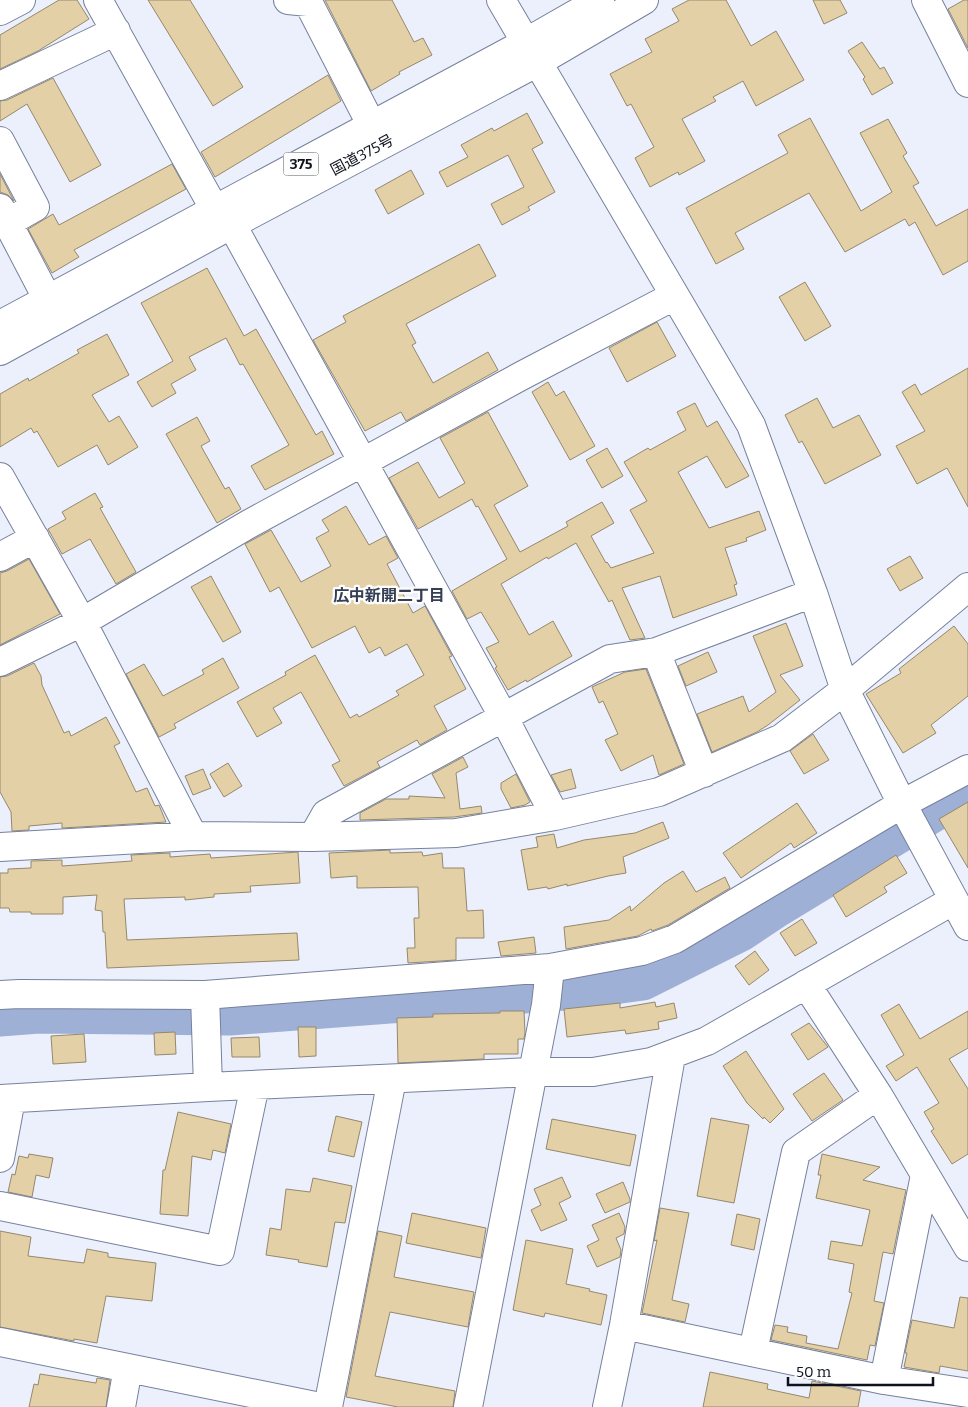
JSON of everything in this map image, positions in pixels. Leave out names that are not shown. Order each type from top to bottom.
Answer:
[{"type":"main road","points":[[0,11],[21,0]]},
{"type":"main road","points":[[98,0],[363,462],[503,716],[555,816]]},
{"type":"main road","points":[[288,0],[308,2],[372,126]]},
{"type":"main road","points":[[0,1158],[5,1099],[208,1087],[532,1072],[594,1072],[651,1062],[707,1041],[806,984],[962,910],[910,819],[846,690],[813,593],[751,425],[501,0]]},
{"type":"main road","name":"国道375号","points":[[0,351],[224,221],[532,52],[600,0]]},
{"type":"main road","name":"国道375号","points":[[0,325],[48,300],[224,221],[372,126],[644,0]]},
{"type":"main road","points":[[926,0],[968,83]]},
{"type":"main road","points":[[0,86],[116,31]]},
{"type":"main road","points":[[0,141],[35,207],[4,216],[48,300]]},
{"type":"main road","points":[[0,662],[82,622],[249,524],[523,375],[674,296]]},
{"type":"main road","points":[[0,477],[82,622],[193,836]]},
{"type":"main road","points":[[0,557],[35,538]]},
{"type":"main road","points":[[0,847],[193,836],[313,837],[456,832],[555,816],[659,792],[782,738],[846,690],[968,587]]},
{"type":"main road","points":[[313,837],[326,814],[610,659],[656,652],[813,593]]},
{"type":"main road","points":[[656,652],[704,773]]},
{"type":"main road","points":[[0,995],[19,994],[205,1013],[548,986],[675,939],[910,819],[968,768]]},
{"type":"main road","points":[[806,984],[878,1094],[968,1247]]},
{"type":"main road","points":[[468,1407],[548,986]]},
{"type":"main road","points":[[205,1013],[208,1087]]},
{"type":"main road","points":[[607,1407],[624,1325],[671,1056]]},
{"type":"main road","points":[[328,1407],[392,1079]]},
{"type":"main road","points":[[0,1206],[220,1250],[255,1085]]},
{"type":"main road","points":[[753,1352],[796,1152],[878,1094]]},
{"type":"main road","points":[[884,1380],[926,1175]]},
{"type":"main road","points":[[624,1325],[884,1380],[968,1393]]},
{"type":"main road","points":[[0,1342],[320,1407]]},
{"type":"main road","points":[[121,1407],[128,1368]]},
{"type":"building","points":[[59,0],[77,0],[89,19],[38,51],[0,69],[0,35]]},
{"type":"building","points":[[148,0],[190,0],[243,87],[213,106]]},
{"type":"building","points":[[325,0],[392,0],[414,42],[423,38],[432,55],[399,72],[400,74],[371,91]]},
{"type":"building","points":[[689,0],[726,0],[751,46],[776,31],[804,80],[756,106],[743,81],[713,97],[716,101],[682,119],[705,161],[679,175],[678,172],[650,187],[635,158],[654,147],[631,104],[627,106],[610,74],[652,52],[645,39],[679,21],[672,9]]},
{"type":"building","points":[[813,0],[840,0],[847,13],[824,24]]},
{"type":"building","points":[[964,0],[968,0],[968,48],[948,9]]},
{"type":"building","points":[[862,42],[880,69],[884,67],[893,83],[872,95],[863,79],[865,77],[848,51]]},
{"type":"building","points":[[328,75],[341,101],[215,177],[201,152]]},
{"type":"building","points":[[53,78],[101,165],[70,182],[27,104],[0,121],[0,101],[7,100]]},
{"type":"building","points":[[527,113],[543,143],[532,149],[555,192],[528,207],[530,210],[502,225],[491,204],[524,187],[508,155],[447,187],[439,172],[468,157],[461,145],[492,128],[494,131]]},
{"type":"building","points":[[810,118],[861,211],[892,192],[860,133],[888,119],[907,153],[903,156],[919,183],[913,186],[936,226],[968,209],[968,261],[943,275],[915,222],[909,226],[905,219],[845,252],[809,193],[735,233],[744,249],[716,264],[686,208],[788,153],[778,135]]},
{"type":"building","points":[[172,164],[186,189],[74,250],[79,257],[52,273],[28,229],[53,214],[59,225]]},
{"type":"building","points":[[411,170],[424,194],[388,214],[375,190]]},
{"type":"building","points":[[0,174],[14,201],[8,195],[0,192]]},
{"type":"building","points":[[479,244],[496,276],[406,324],[416,343],[412,345],[433,383],[488,352],[498,370],[406,421],[401,412],[365,431],[313,340],[346,322],[343,316]]},
{"type":"building","points":[[207,268],[244,336],[256,329],[316,435],[322,431],[334,454],[265,490],[251,466],[289,445],[243,364],[240,365],[226,338],[189,357],[196,370],[171,384],[176,393],[152,407],[137,382],[173,361],[141,303]]},
{"type":"building","points":[[805,282],[831,326],[805,341],[779,297]]},
{"type":"building","points":[[657,322],[676,356],[627,382],[609,348]]},
{"type":"building","points":[[107,334],[129,375],[92,395],[109,422],[119,416],[138,447],[108,465],[97,445],[58,467],[37,431],[34,433],[31,428],[0,447],[0,394],[28,378],[29,381],[79,353],[77,350]]},
{"type":"building","points":[[968,368],[968,507],[947,468],[917,484],[896,446],[925,431],[902,392],[915,384],[921,395]]},
{"type":"building","points":[[548,382],[556,396],[564,391],[595,446],[570,460],[532,392]]},
{"type":"building","points":[[817,398],[833,428],[859,415],[881,455],[825,484],[802,441],[799,443],[785,415]]},
{"type":"building","points":[[695,403],[707,427],[717,421],[749,476],[726,488],[707,456],[678,472],[709,528],[759,511],[766,530],[746,538],[747,541],[725,548],[737,584],[734,585],[737,595],[673,618],[660,576],[622,588],[645,638],[630,640],[612,600],[609,602],[576,543],[548,559],[547,557],[501,584],[529,635],[553,621],[572,656],[527,682],[526,680],[508,690],[486,648],[499,642],[481,612],[467,619],[452,591],[507,559],[478,506],[476,507],[472,499],[418,529],[389,478],[418,462],[439,498],[465,483],[440,438],[488,412],[528,486],[494,505],[520,552],[568,526],[566,522],[602,502],[614,523],[591,536],[606,563],[611,568],[654,553],[630,510],[647,501],[624,462],[686,430],[677,412]]},
{"type":"building","points":[[197,417],[210,441],[201,446],[225,489],[229,487],[241,509],[217,523],[166,434]]},
{"type":"building","points":[[607,448],[623,476],[602,488],[586,460]]},
{"type":"building","points":[[95,493],[103,507],[100,508],[136,572],[116,584],[90,539],[62,554],[48,529],[66,519],[62,512]]},
{"type":"building","points":[[346,506],[369,545],[386,536],[398,558],[387,564],[413,613],[425,606],[452,656],[449,657],[466,689],[434,706],[447,730],[420,745],[417,740],[377,762],[380,767],[344,786],[332,765],[340,761],[301,692],[273,708],[282,723],[257,737],[237,702],[286,675],[285,672],[315,655],[350,718],[357,714],[359,717],[399,695],[396,691],[424,675],[407,644],[385,656],[380,647],[369,653],[355,626],[312,648],[279,587],[270,592],[245,544],[271,530],[301,582],[331,566],[316,538],[329,531],[322,520]]},
{"type":"building","points":[[910,556],[923,578],[900,591],[887,569]]},
{"type":"building","points":[[29,559],[60,614],[0,645],[0,573]]},
{"type":"building","points":[[211,576],[241,632],[223,642],[191,587]]},
{"type":"building","points":[[786,623],[803,666],[780,675],[800,700],[757,732],[712,752],[697,714],[743,696],[749,712],[776,692],[753,636]]},
{"type":"building","points":[[954,626],[968,644],[968,696],[931,725],[936,733],[903,753],[866,694],[901,673],[899,669]]},
{"type":"building","points":[[708,652],[717,672],[686,686],[678,666]]},
{"type":"building","points":[[223,658],[239,688],[174,724],[176,728],[159,737],[126,674],[144,664],[163,696],[204,674],[202,670]]},
{"type":"building","points":[[34,663],[64,733],[69,731],[71,736],[106,717],[120,743],[114,746],[136,792],[147,788],[155,806],[159,805],[166,822],[62,828],[62,823],[29,826],[29,830],[12,831],[11,812],[0,792],[0,677],[7,676]]},
{"type":"building","points":[[646,669],[684,764],[659,775],[653,755],[621,771],[605,740],[618,734],[603,701],[599,703],[592,687],[625,672]]},
{"type":"building","points":[[813,734],[829,760],[804,774],[790,751]]},
{"type":"building","points":[[463,757],[468,767],[456,773],[460,809],[481,806],[482,813],[454,817],[360,820],[360,813],[386,799],[409,799],[409,796],[445,798],[432,774]]},
{"type":"building","points":[[228,763],[242,786],[224,797],[210,774]]},
{"type":"building","points":[[203,769],[211,788],[193,795],[185,776]]},
{"type":"building","points":[[571,769],[576,788],[560,792],[551,775]]},
{"type":"building","points":[[516,774],[530,802],[511,808],[501,789],[501,783]]},
{"type":"building","points":[[968,802],[968,868],[939,819]]},
{"type":"building","points":[[797,803],[817,833],[794,848],[791,843],[741,878],[723,853]]},
{"type":"building","points":[[663,822],[669,838],[623,857],[626,873],[567,886],[567,884],[548,889],[547,887],[528,890],[521,850],[538,847],[536,837],[554,834],[557,848],[584,840],[635,833]]},
{"type":"building","points":[[390,850],[390,853],[422,852],[423,856],[442,853],[443,868],[464,868],[467,911],[483,910],[484,938],[456,938],[456,960],[408,963],[407,948],[415,948],[414,918],[419,918],[418,887],[357,888],[357,876],[331,878],[329,853]]},
{"type":"building","points":[[298,852],[300,883],[250,886],[251,892],[214,894],[214,897],[185,900],[185,897],[124,899],[127,940],[297,933],[299,960],[107,968],[102,911],[95,910],[97,895],[63,897],[63,914],[10,912],[9,908],[0,908],[0,873],[8,873],[8,869],[31,868],[31,861],[62,860],[62,866],[132,861],[131,855],[170,853],[170,857],[210,854],[211,858]]},
{"type":"building","points":[[896,855],[907,873],[884,887],[887,892],[846,917],[833,895]]},
{"type":"building","points":[[683,871],[696,892],[725,877],[730,888],[668,925],[652,931],[651,929],[638,936],[566,949],[564,927],[609,920],[630,906],[631,911],[664,883]]},
{"type":"building","points":[[802,919],[817,943],[795,956],[780,933]]},
{"type":"building","points":[[534,937],[536,953],[501,956],[498,942]]},
{"type":"building","points":[[755,951],[769,970],[749,985],[735,966]]},
{"type":"building","points":[[655,1002],[656,1007],[674,1003],[677,1018],[658,1022],[659,1029],[626,1034],[625,1030],[567,1037],[564,1009],[620,1003],[620,1008]]},
{"type":"building","points":[[899,1004],[920,1039],[968,1011],[968,1048],[949,1059],[968,1089],[968,1154],[952,1164],[931,1131],[934,1129],[924,1112],[939,1103],[917,1067],[896,1081],[886,1066],[904,1055],[881,1015]]},
{"type":"building","points":[[500,1011],[524,1011],[525,1033],[524,1039],[518,1039],[518,1054],[484,1054],[484,1059],[398,1063],[397,1018],[433,1017],[433,1014],[500,1013]]},
{"type":"building","points":[[809,1023],[828,1047],[808,1060],[791,1034]]},
{"type":"building","points":[[298,1027],[316,1027],[316,1056],[299,1057]]},
{"type":"building","points":[[175,1032],[176,1054],[155,1055],[154,1033]]},
{"type":"building","points":[[84,1034],[86,1062],[53,1064],[51,1036]]},
{"type":"building","points":[[259,1037],[260,1057],[232,1057],[231,1038]]},
{"type":"building","points":[[746,1051],[784,1109],[770,1123],[764,1117],[763,1119],[747,1103],[723,1066]]},
{"type":"building","points":[[824,1073],[843,1100],[812,1121],[793,1094]]},
{"type":"building","points":[[178,1112],[231,1124],[225,1153],[213,1150],[211,1160],[192,1156],[188,1216],[160,1214],[163,1170],[165,1170]]},
{"type":"building","points":[[336,1116],[362,1122],[354,1157],[328,1151]]},
{"type":"building","points":[[711,1118],[749,1125],[734,1203],[697,1196]]},
{"type":"building","points":[[552,1119],[636,1135],[630,1166],[546,1149]]},
{"type":"building","points":[[29,1154],[53,1158],[49,1178],[36,1175],[32,1197],[8,1192],[12,1174],[15,1175],[19,1156],[28,1158]]},
{"type":"building","points":[[822,1154],[880,1167],[863,1180],[906,1190],[893,1254],[883,1252],[874,1301],[884,1303],[875,1346],[870,1345],[867,1360],[771,1340],[775,1325],[788,1327],[787,1332],[807,1336],[806,1343],[838,1349],[852,1293],[849,1292],[854,1264],[828,1259],[831,1241],[862,1246],[870,1210],[816,1198],[821,1175],[818,1175]]},
{"type":"building","points":[[562,1177],[571,1197],[559,1203],[567,1220],[541,1231],[531,1210],[541,1205],[534,1189]]},
{"type":"building","points":[[313,1178],[352,1186],[345,1223],[335,1222],[327,1267],[266,1255],[270,1228],[281,1230],[286,1189],[310,1192]]},
{"type":"building","points":[[623,1182],[630,1202],[605,1213],[596,1194]]},
{"type":"building","points":[[660,1208],[689,1213],[672,1300],[689,1304],[685,1322],[642,1313],[657,1240],[654,1241]]},
{"type":"building","points":[[412,1213],[486,1228],[481,1258],[406,1243]]},
{"type":"building","points":[[619,1213],[625,1227],[624,1234],[616,1238],[621,1250],[620,1257],[597,1267],[587,1246],[599,1240],[592,1225]]},
{"type":"building","points":[[737,1214],[760,1219],[754,1250],[731,1245]]},
{"type":"building","points":[[0,1231],[31,1237],[28,1256],[84,1263],[87,1249],[108,1253],[108,1257],[156,1263],[152,1301],[106,1296],[97,1343],[74,1339],[74,1341],[0,1327]]},
{"type":"building","points":[[378,1231],[402,1236],[394,1277],[474,1292],[468,1327],[390,1312],[375,1376],[455,1391],[453,1407],[398,1407],[346,1397]]},
{"type":"building","points":[[526,1240],[573,1249],[566,1284],[607,1295],[601,1325],[545,1313],[544,1317],[513,1310]]},
{"type":"building","points":[[960,1297],[968,1298],[968,1371],[940,1366],[939,1373],[904,1367],[912,1320],[954,1328]]},
{"type":"building","points":[[710,1372],[768,1384],[767,1389],[809,1398],[812,1381],[861,1391],[858,1407],[703,1407]]},
{"type":"building","points":[[40,1374],[96,1383],[97,1378],[110,1380],[106,1407],[29,1407],[34,1384],[38,1385]]},
{"type":"waterway","points":[[0,1019],[39,1016],[230,1018],[578,992],[643,983],[743,933],[968,794]]},
{"type":"district","name":"広中新開二丁目","points":[[389,595]]}]
